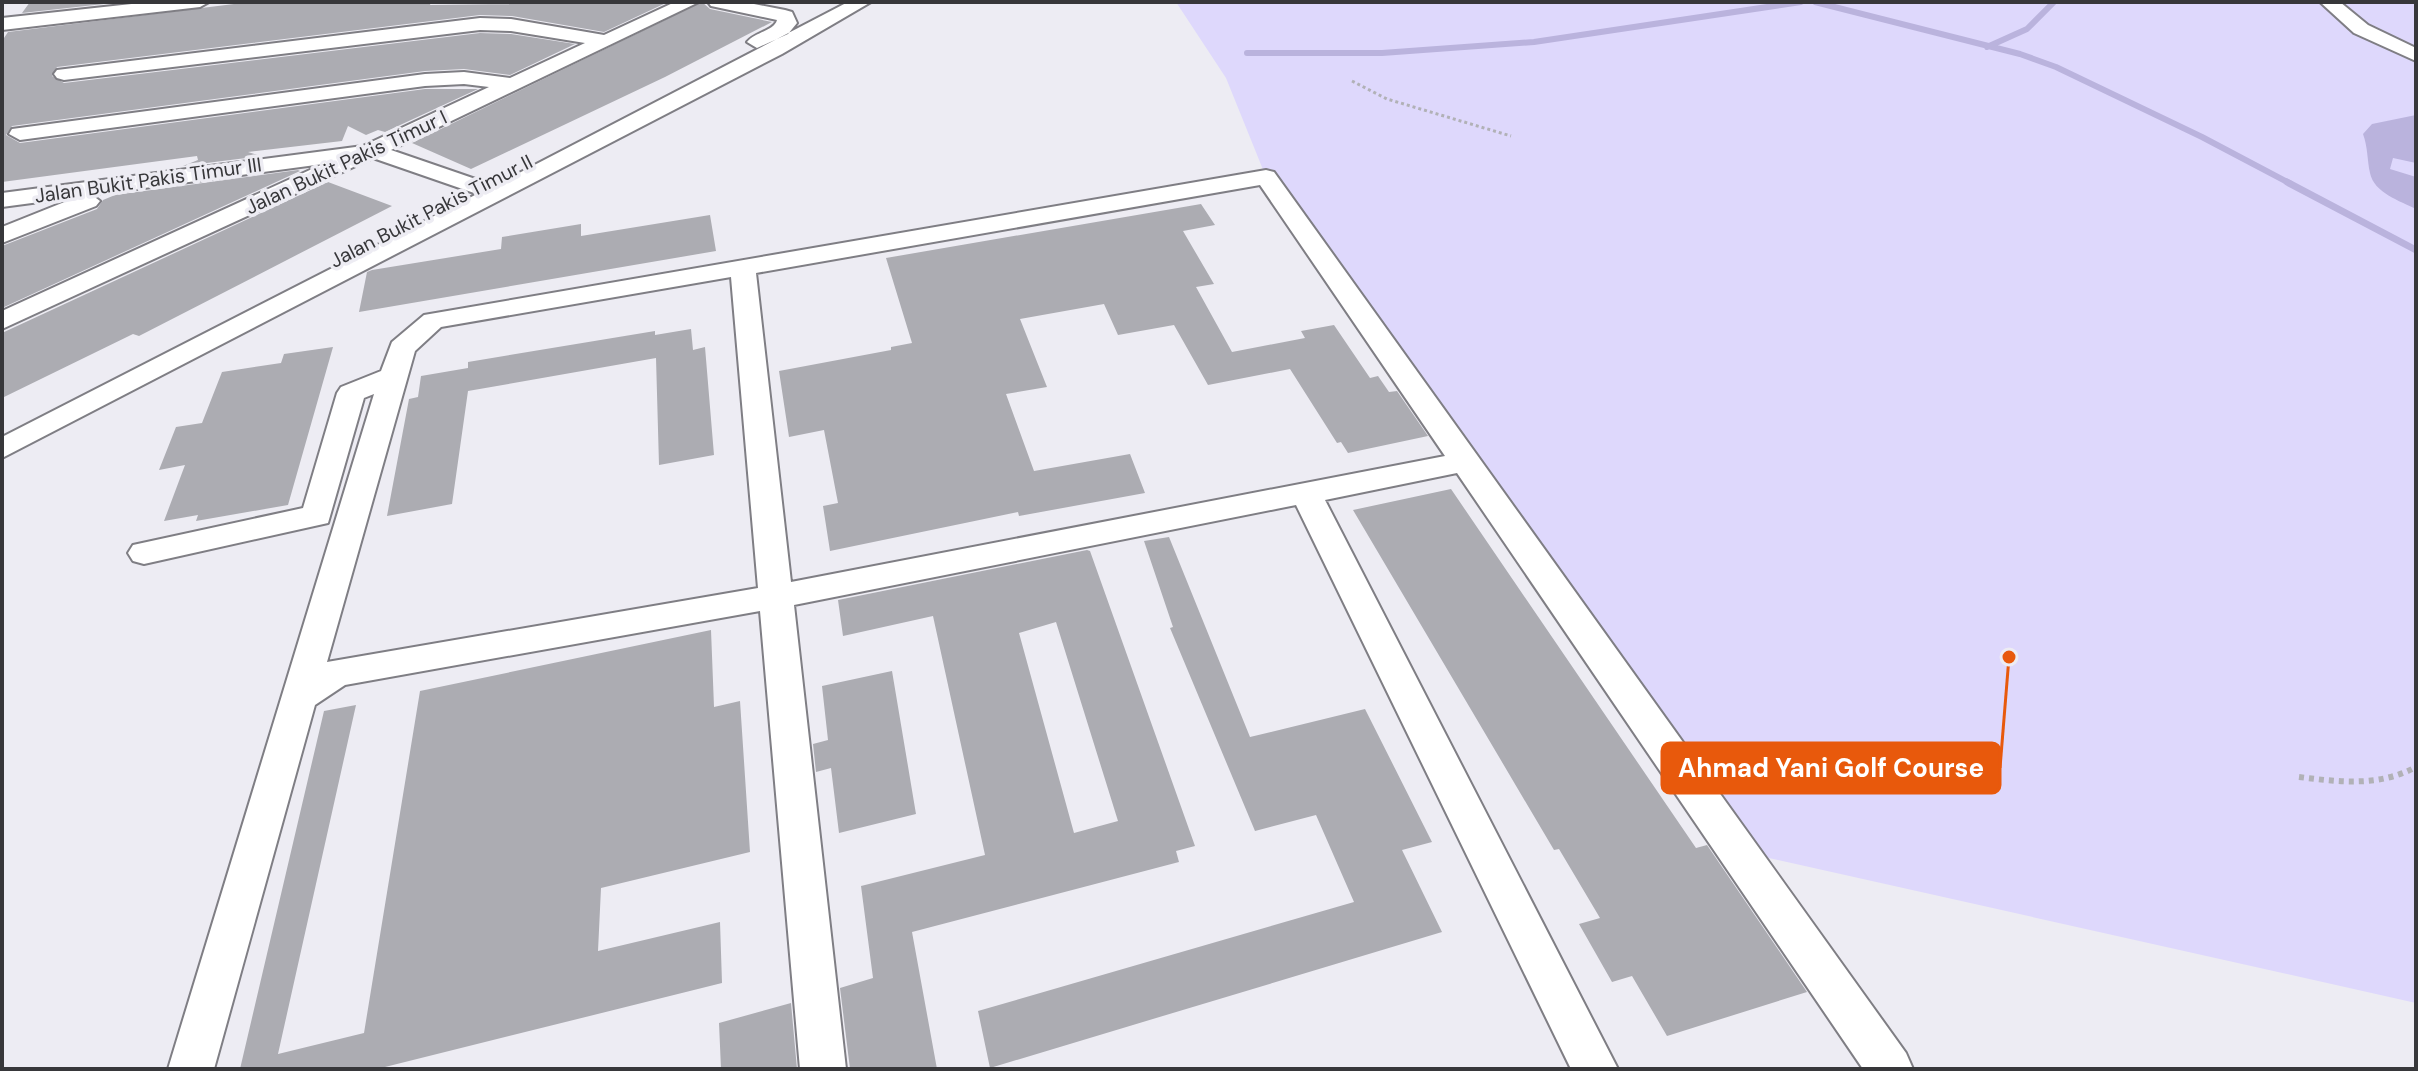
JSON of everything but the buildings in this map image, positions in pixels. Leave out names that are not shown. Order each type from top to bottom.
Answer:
[{"type":"street","points":[[2,24],[137,2]]},
{"type":"street","points":[[2,17],[200,2]]},
{"type":"street","name":"Jalan Bukit Pakis Timur I","points":[[2,321],[309,182],[509,84],[690,2]]},
{"type":"street","name":"Jalan Bukit Pakis Timur II","points":[[2,426],[479,188],[781,30],[788,23],[785,16],[717,2]]},
{"type":"street","points":[[2,449],[761,58],[862,2]]},
{"type":"street","points":[[2329,2],[2361,29],[2416,55]]},
{"type":"street","points":[[64,74],[480,24],[511,25],[606,41]]},
{"type":"street","points":[[20,134],[425,80],[464,78],[509,84]]},
{"type":"street","name":"Jalan Bukit Pakis Timur III","points":[[2,200],[374,151],[479,188]]},
{"type":"street","points":[[274,163],[294,168],[309,182]]},
{"type":"street","points":[[191,1069],[402,348],[433,321],[1266,177],[1890,1069]]},
{"type":"street","points":[[2,236],[130,183]]},
{"type":"street","points":[[743,269],[823,1069]]},
{"type":"street","points":[[144,553],[317,516],[363,359]]},
{"type":"street","points":[[351,393],[394,376]]},
{"type":"street","points":[[299,697],[336,673],[774,597],[1465,462]]},
{"type":"street","points":[[1306,493],[1595,1069]]},
{"type":"path","points":[[1352,81],[1387,99],[1511,136]]},
{"type":"path","points":[[2299,777],[2347,782],[2402,776],[2416,767]]},
{"type":"shaded area","points":[[1176,2],[2416,2],[2416,1003],[1738,851],[1266,177],[1226,78]]},
{"type":"shaded area","points":[[2416,115],[2416,163],[2393,158],[2390,169],[2416,177],[2416,209],[2388,196],[2372,180],[2363,134],[2372,124]]},
{"type":"waterway","points":[[1247,53],[1382,53],[1534,42],[1801,2]]},
{"type":"waterway","points":[[1815,2],[1989,46]]},
{"type":"waterway","points":[[1989,46],[2027,29],[2054,2]]},
{"type":"waterway","points":[[1989,46],[2056,67],[2202,137],[2291,184]]},
{"type":"waterway","points":[[2287,182],[2416,250]]},
{"type":"place","name":"Ahmad Yani Golf Course","points":[[2009,657]]}]
